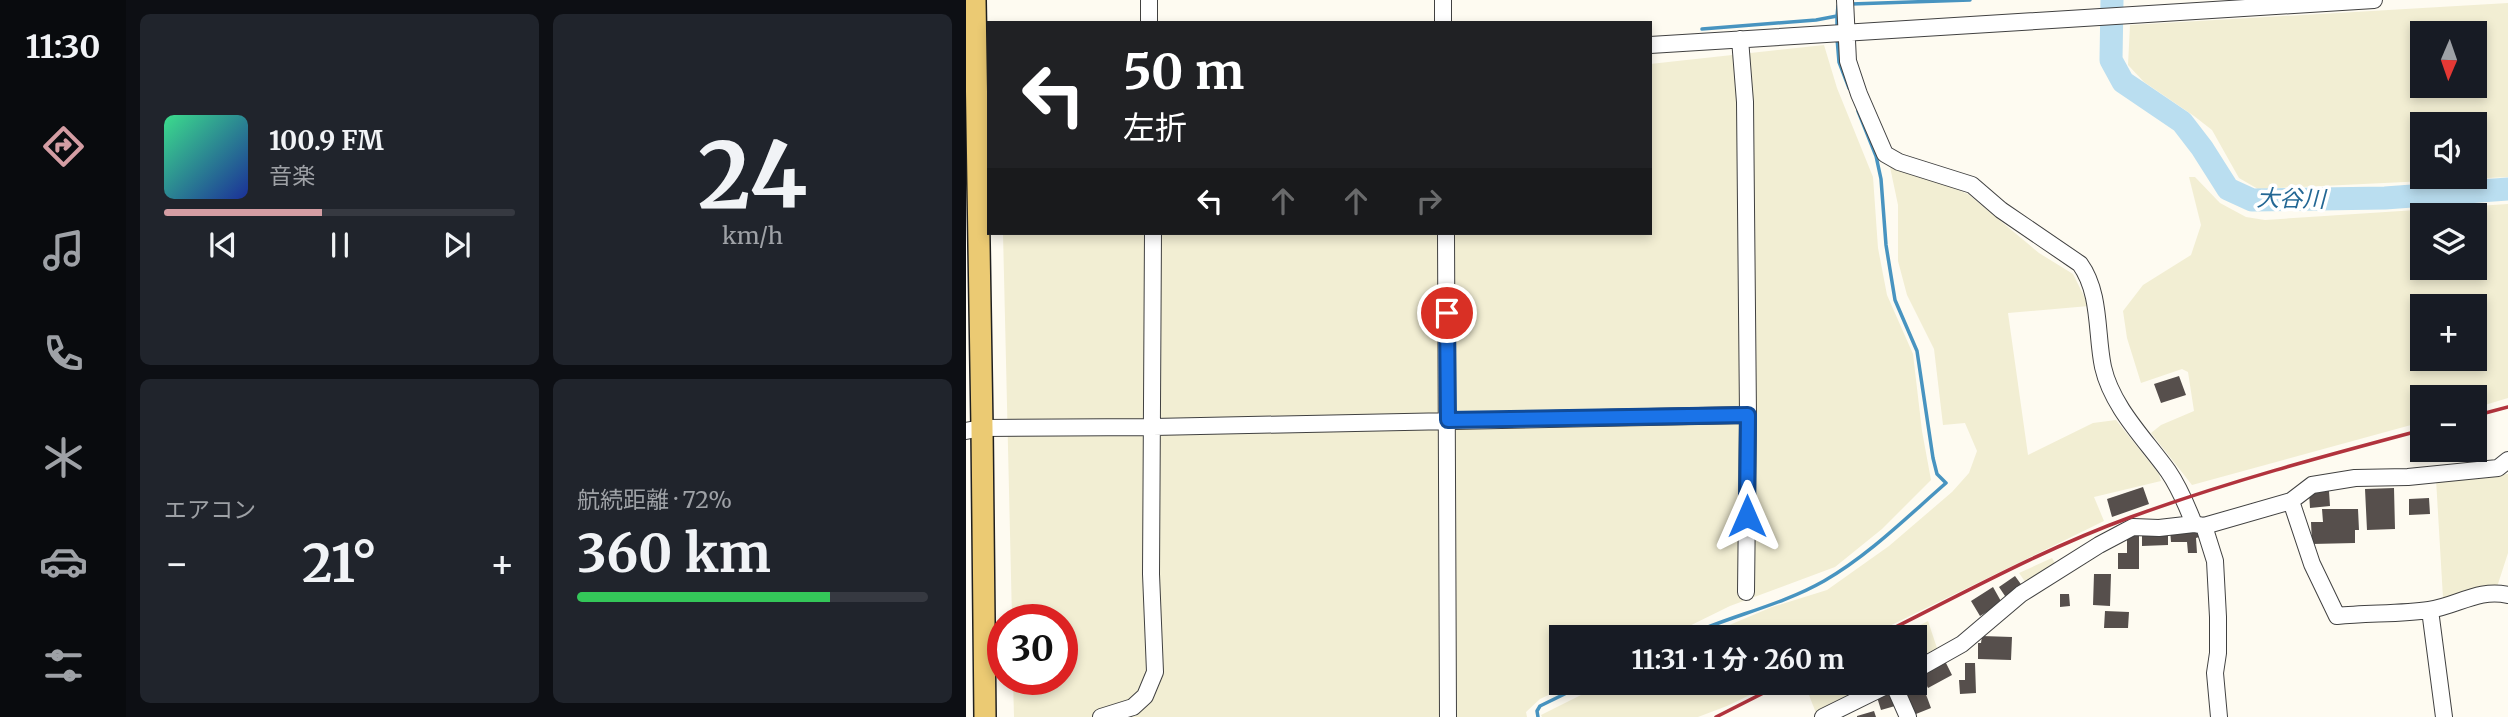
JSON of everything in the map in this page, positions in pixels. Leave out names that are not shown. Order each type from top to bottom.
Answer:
[{"type":"main road","points":[[975,0],[977,86],[974,429],[985,717]]},
{"type":"street","points":[[1149,0],[1149,21]]},
{"type":"street","points":[[1443,0],[1443,21]]},
{"type":"street","points":[[1652,45],[2374,0]]},
{"type":"street","points":[[1845,6],[1839,34],[1885,154],[1899,162],[1972,185],[2001,210],[2080,264],[2086,272],[2095,304],[2103,368],[2109,386],[2169,473],[2199,525],[2215,561],[2218,617],[2215,673],[2219,717]]},
{"type":"street","points":[[1740,39],[1745,102],[1748,415],[1746,592]]},
{"type":"street","points":[[1101,717],[1133,707],[1144,696],[1155,672],[1151,574],[1153,235]]},
{"type":"street","points":[[1446,235],[1448,717]]},
{"type":"street","points":[[974,429],[1748,415]]},
{"type":"street","points":[[1927,663],[1962,643],[2021,594],[2133,527],[2199,525],[2291,501],[2312,485],[2355,478],[2408,477],[2498,468],[2508,460]]},
{"type":"street","points":[[2291,501],[2312,564],[2337,615],[2430,610],[2472,596],[2497,593],[2508,595]]},
{"type":"street","points":[[2430,610],[2444,717]]},
{"type":"street","points":[[1823,717],[1869,695]]},
{"type":"street","points":[[1899,695],[1908,717]]},
{"type":"shaded area","points":[[2508,3],[2508,177],[2487,178],[2487,112],[2410,112],[2410,182],[2258,189],[2239,178],[2212,130],[2144,82],[2128,65],[2130,25]]},
{"type":"shaded area","points":[[1824,45],[1837,88],[1873,177],[1878,248],[1887,295],[1913,354],[1931,480],[1882,529],[1835,567],[1730,606],[1691,625],[1549,625],[1549,695],[1526,712],[1527,717],[1014,717],[1013,695],[1078,695],[1078,604],[1012,604],[1003,235],[1652,235],[1652,64]]},
{"type":"shaded area","points":[[1890,167],[1911,171],[1968,194],[2039,253],[2073,274],[2089,306],[2008,313],[2028,455],[2093,423],[2116,420],[2159,474],[2161,481],[2094,497],[2104,521],[1892,625],[1729,625],[1772,607],[1827,590],[1889,546],[1952,492],[1969,473],[1977,451],[1965,423],[1943,425],[1934,349],[1907,295],[1898,261],[1898,205]]},
{"type":"shaded area","points":[[2189,177],[2195,177],[2220,203],[2246,217],[2265,220],[2410,210],[2410,280],[2487,280],[2487,205],[2508,204],[2508,398],[2487,404],[2487,385],[2410,385],[2410,425],[2192,485],[2151,433],[2161,425],[2194,411],[2188,372],[2182,369],[2141,383],[2127,338],[2123,311],[2143,285],[2191,255],[2201,225]]},
{"type":"shaded area","points":[[2508,474],[2508,553],[2497,587],[2443,598],[2436,479]]},
{"type":"shaded area","points":[[2052,558],[2056,565],[2026,583],[2019,573]]},
{"type":"shaded area","points":[[1928,621],[1938,651],[1927,657],[1927,625],[1920,625]]},
{"type":"shaded area","points":[[1581,695],[1750,695],[1698,717],[1541,715]]},
{"type":"shaded area","points":[[1809,695],[1852,695],[1816,713]]},
{"type":"building","points":[[2179,376],[2186,395],[2161,403],[2154,384]]},
{"type":"building","points":[[2143,487],[2149,504],[2112,517],[2107,499]]},
{"type":"building","points":[[2394,488],[2395,529],[2367,530],[2365,489]]},
{"type":"building","points":[[2329,491],[2330,506],[2310,508],[2309,492]]},
{"type":"building","points":[[2429,498],[2430,514],[2409,515],[2409,499]]},
{"type":"building","points":[[2322,509],[2358,509],[2359,530],[2355,530],[2355,543],[2312,544],[2311,522],[2323,522]]},
{"type":"building","points":[[2201,529],[2202,536],[2196,538],[2197,553],[2188,553],[2187,542],[2171,542],[2170,530]]},
{"type":"building","points":[[2168,530],[2168,545],[2142,546],[2142,531]]},
{"type":"building","points":[[2127,535],[2139,535],[2139,569],[2118,569],[2118,553],[2127,553]]},
{"type":"building","points":[[2094,574],[2111,574],[2110,606],[2093,605]]},
{"type":"building","points":[[2015,576],[2023,587],[2007,599],[1999,587]]},
{"type":"building","points":[[1993,587],[2002,603],[1980,616],[1971,601]]},
{"type":"building","points":[[2060,594],[2069,594],[2070,606],[2060,607]]},
{"type":"building","points":[[2105,611],[2129,612],[2128,628],[2104,628]]},
{"type":"building","points":[[1982,636],[2012,637],[2011,660],[1978,659],[1978,643],[1981,643]]},
{"type":"building","points":[[1945,661],[1952,675],[1928,688],[1927,671]]},
{"type":"building","points":[[1965,663],[1975,663],[1976,693],[1960,694],[1959,680],[1965,680]]},
{"type":"building","points":[[1876,695],[1892,695],[1895,706],[1881,710]]},
{"type":"building","points":[[1903,695],[1926,695],[1931,708],[1911,716]]},
{"type":"building","points":[[1874,711],[1876,717],[1857,717],[1857,716]]},
{"type":"waterway","points":[[1851,4],[1970,0]]},
{"type":"waterway","name":"大谷川","points":[[2112,0],[2111,60],[2123,82],[2182,122],[2228,189],[2252,200],[2385,198],[2508,189]]},
{"type":"waterway","points":[[1702,29],[1816,20],[1837,16],[1838,6]]},
{"type":"waterway","points":[[1837,16],[1837,30]]},
{"type":"waterway","points":[[1837,38],[1839,62],[1849,88]]},
{"type":"waterway","points":[[1714,625],[1807,590],[1841,571],[1872,548],[1946,483],[1937,474],[1933,458],[1917,351],[1895,300],[1886,245],[1881,179],[1876,156],[1858,111]]},
{"type":"waterway","points":[[1538,717],[1540,706],[1562,695]]},
{"type":"railway","points":[[2487,413],[2508,407]]},
{"type":"railway","points":[[1900,625],[2034,558],[2131,517],[2239,481],[2410,433]]},
{"type":"railway","points":[[1716,717],[1759,695]]},
{"type":"route","points":[[1447,313],[1448,420],[1748,415],[1747,516]]}]
